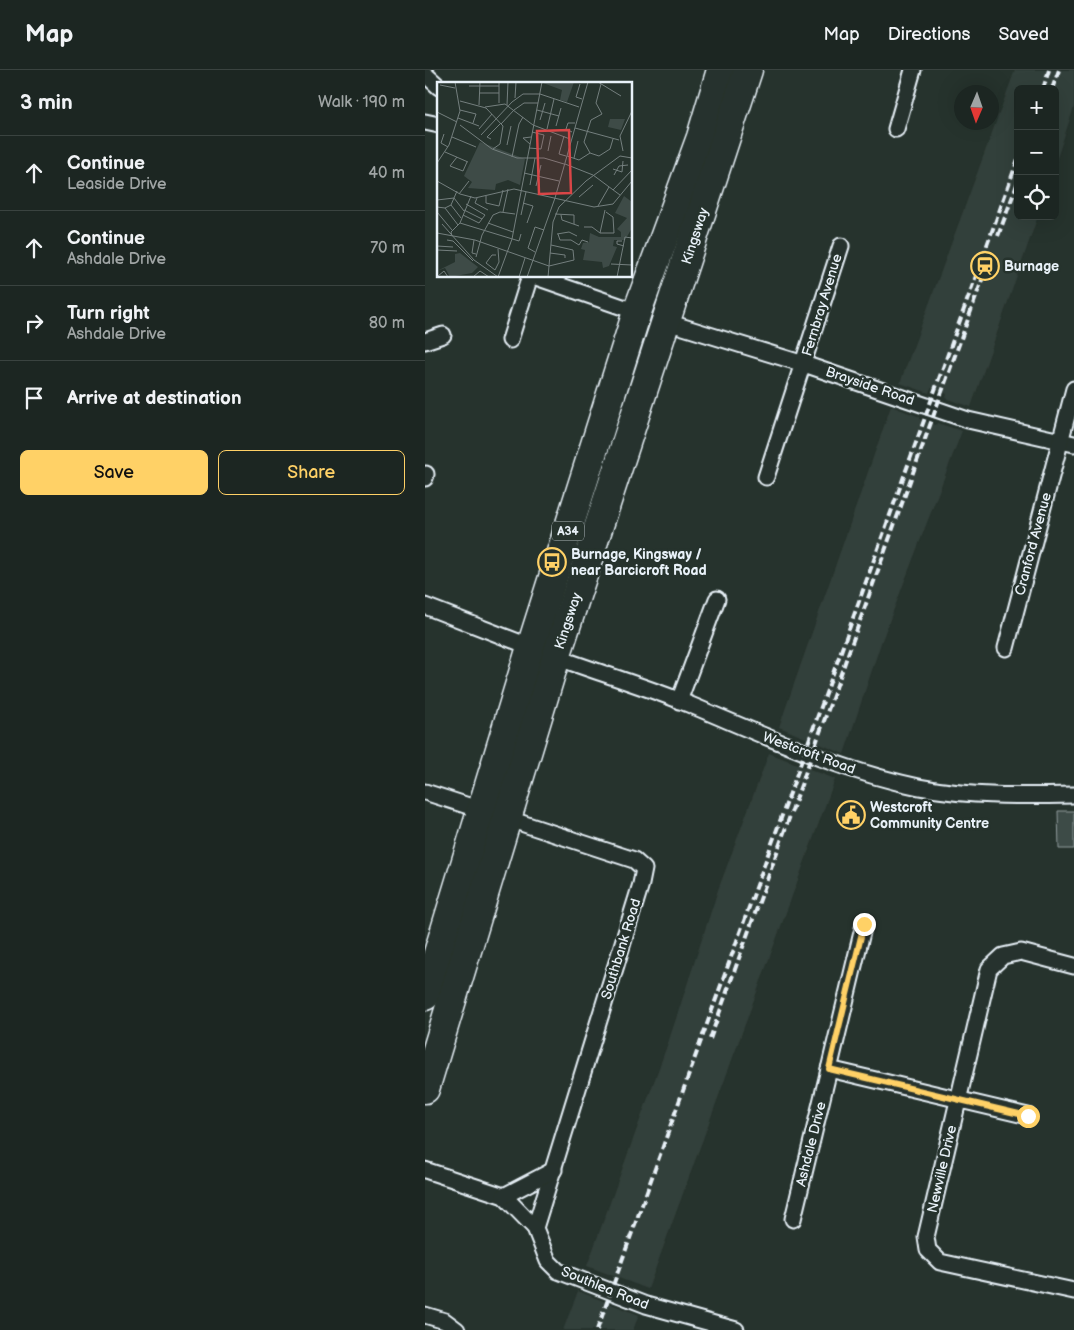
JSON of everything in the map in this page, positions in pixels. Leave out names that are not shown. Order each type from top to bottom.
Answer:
[{"type":"highway","name":"Kingsway","points":[[425,1089],[494,814],[531,647],[637,312],[701,137],[721,70]]},
{"type":"highway","points":[[701,137],[722,103],[733,70]]},
{"type":"highway","name":"Kingsway","points":[[425,996],[556,658],[749,70]]},
{"type":"street","points":[[896,129],[913,70]]},
{"type":"street","points":[[425,74],[437,85]]},
{"type":"street","name":"Fernbray Avenue","points":[[766,478],[841,246]]},
{"type":"street","points":[[510,340],[531,278]]},
{"type":"street","points":[[538,278],[637,312]]},
{"type":"street","name":"Brayside Road","points":[[667,322],[804,364],[968,420],[1067,442]]},
{"type":"street","points":[[425,341],[443,335]]},
{"type":"street","name":"Cranford Avenue","points":[[1006,648],[1067,442],[1074,389]]},
{"type":"street","points":[[679,700],[717,599]]},
{"type":"street","points":[[425,606],[531,647]]},
{"type":"street","name":"Westcroft Road","points":[[556,658],[679,700],[842,766],[909,785],[967,794],[1074,794]]},
{"type":"street","points":[[425,792],[494,814]]},
{"type":"street","name":"Southbank Road","points":[[494,814],[634,860],[644,869],[638,894],[535,1228]]},
{"type":"street","name":"Ashdale Drive","points":[[793,1219],[864,924]]},
{"type":"street","name":"Newville Drive","points":[[1074,966],[1021,952],[1003,956],[989,969],[926,1237],[928,1250],[940,1262],[1074,1291]]},
{"type":"street","points":[[829,1069],[1028,1116]]},
{"type":"street","name":"Southlea Road","points":[[425,1170],[504,1196],[535,1228],[548,1261],[558,1271],[645,1305],[736,1330]]},
{"type":"street","points":[[504,1196],[553,1170]]},
{"type":"street","points":[[425,1315],[445,1321],[457,1330]]},
{"type":"shaded area","points":[[1015,70],[1074,70],[1074,107],[1059,152],[1059,85],[1014,85],[1014,220],[1037,220],[971,407],[946,398],[947,394],[931,388],[929,393],[900,383],[993,130],[999,130],[999,114]]},
{"type":"shaded area","points":[[654,302],[662,304],[649,346],[641,343]]},
{"type":"shaded area","points":[[891,406],[936,425],[937,423],[962,431],[881,643],[844,754],[779,727]]},
{"type":"shaded area","points":[[769,753],[835,779],[648,1289],[587,1266],[668,1043],[718,890]]},
{"type":"shaded area","points":[[1058,811],[1074,811],[1074,849],[1059,849]]},
{"type":"shaded area","points":[[578,1291],[639,1315],[633,1330],[563,1330]]},
{"type":"railway","points":[[1044,85],[1049,70]]},
{"type":"railway","points":[[1053,85],[1059,70]]},
{"type":"railway","points":[[597,1330],[1014,170]]},
{"type":"railway","points":[[998,236],[1014,193]]},
{"type":"railway","points":[[710,1039],[991,255]]},
{"type":"place","name":"Burnage","points":[[985,266]]},
{"type":"place","name":"Burnage, Kingsway / near Barcicroft Road","points":[[552,562]]},
{"type":"place","name":"Westcroft Community Centre","points":[[851,815]]},
{"type":"route","points":[[864,924],[829,1069],[1028,1116]]}]
